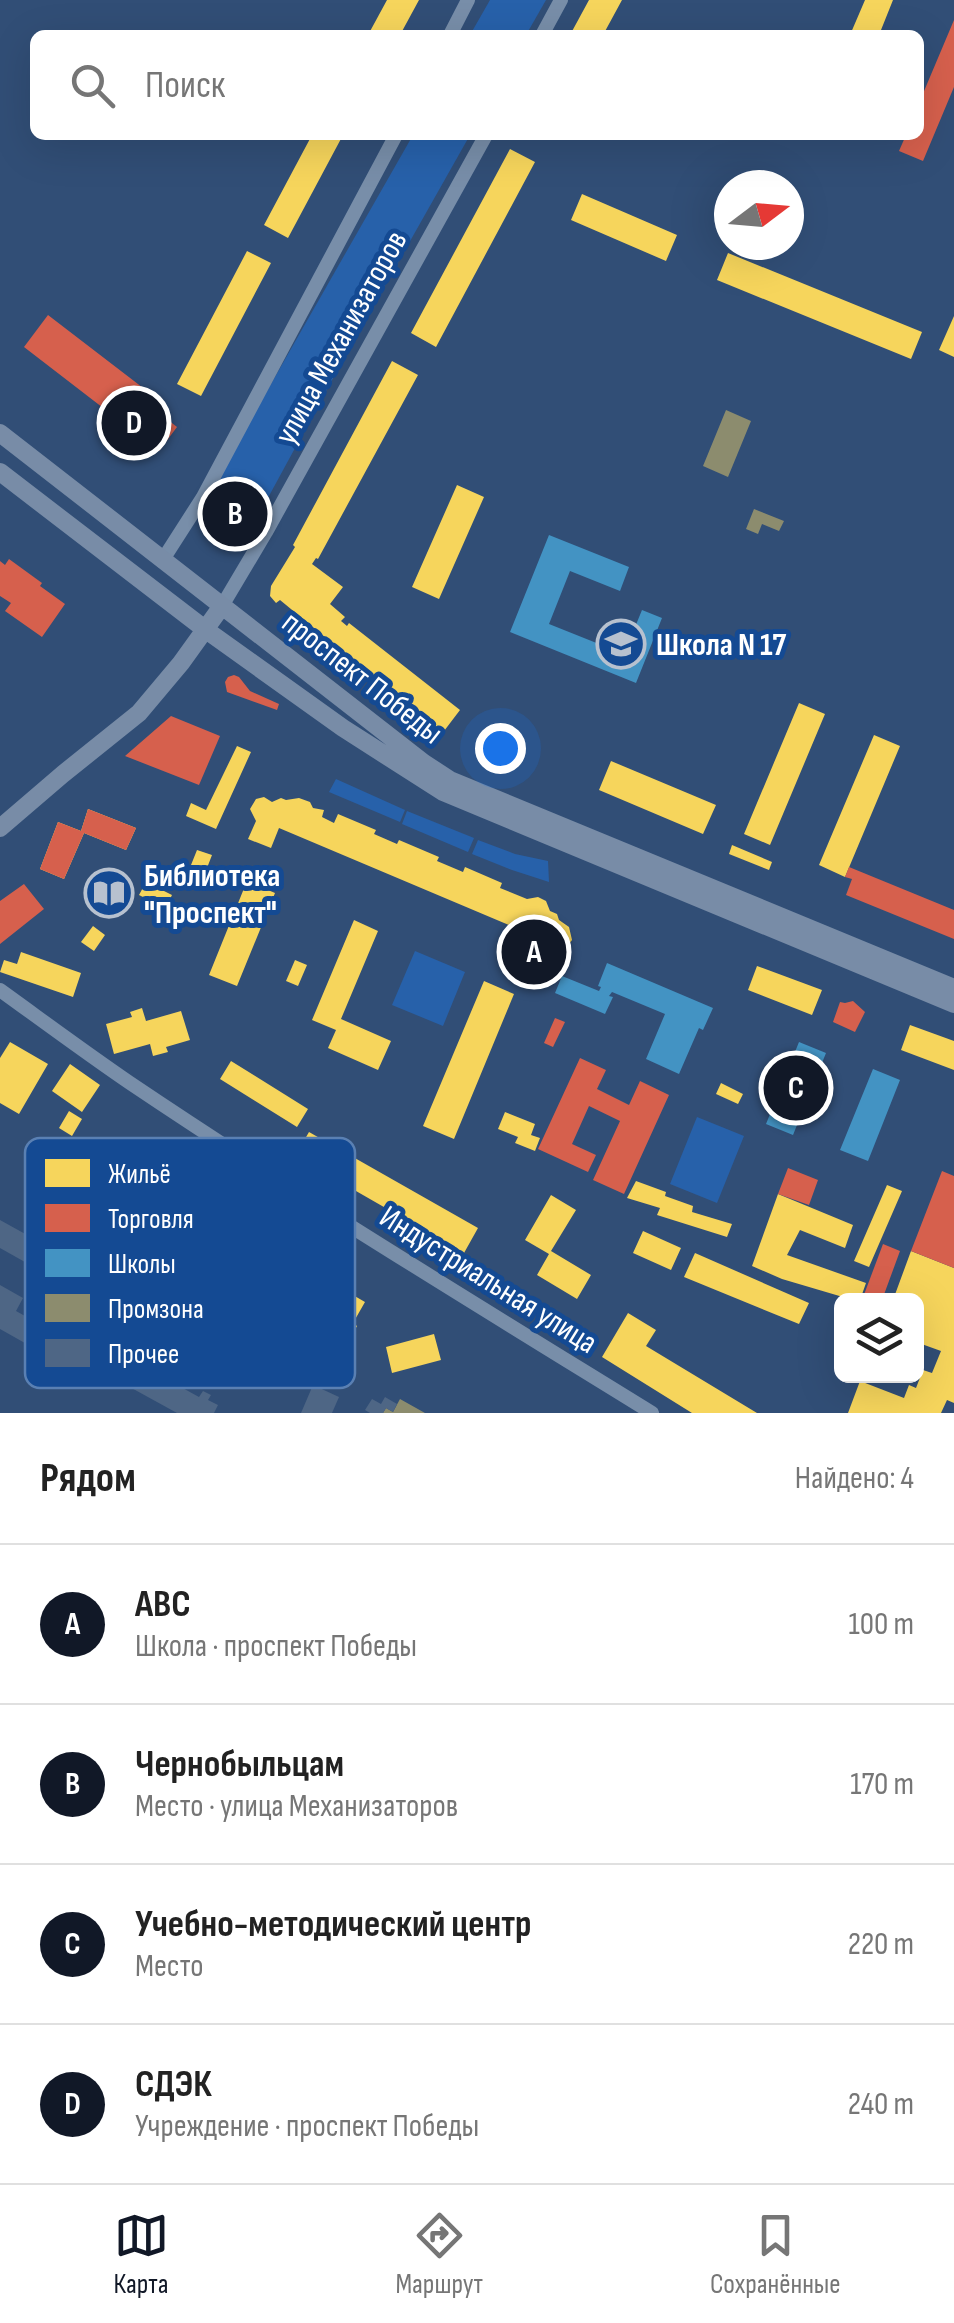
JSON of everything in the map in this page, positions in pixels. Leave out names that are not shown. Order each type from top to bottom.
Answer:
[{"type":"main road","name":"проспект Победы","points":[[0,433],[424,764],[450,780],[954,988]]},
{"type":"main road","name":"проспект Победы","points":[[0,472],[206,630],[343,728],[443,792],[954,1004]]},
{"type":"main road","name":"улица Механизаторов","points":[[0,828],[139,713],[222,606]]},
{"type":"street","points":[[453,30],[468,0]]},
{"type":"street","points":[[545,30],[561,0]]},
{"type":"street","name":"улица Механизаторов","points":[[162,560],[202,496],[393,140]]},
{"type":"street","name":"улица Механизаторов","points":[[222,606],[483,140]]},
{"type":"street","points":[[202,496],[216,522],[236,535],[266,532]]},
{"type":"street","name":"Индустриальная улица","points":[[0,990],[128,1082],[216,1138]]},
{"type":"street","name":"Индустриальная улица","points":[[355,1227],[652,1413]]},
{"type":"shaded area","points":[[490,0],[546,0],[529,30],[473,30]]},
{"type":"shaded area","points":[[410,140],[467,140],[257,518],[211,489]]},
{"type":"shaded area","points":[[336,779],[405,810],[400,822],[329,792]]},
{"type":"shaded area","points":[[407,811],[474,838],[468,852],[402,824]]},
{"type":"shaded area","points":[[478,840],[548,861],[549,882],[472,854]]},
{"type":"shaded area","points":[[415,951],[465,972],[443,1026],[392,1005]]},
{"type":"shaded area","points":[[697,1117],[744,1136],[717,1203],[670,1184]]},
{"type":"building: Жильё","points":[[387,0],[419,0],[403,30],[371,30]]},
{"type":"building: Жильё","points":[[589,0],[622,0],[606,30],[573,30]]},
{"type":"building: Жильё","points":[[865,0],[893,0],[881,30],[852,30]]},
{"type":"building: Жильё","points":[[309,140],[340,140],[288,238],[264,225]]},
{"type":"building: Жильё","points":[[510,149],[535,162],[436,347],[411,333]]},
{"type":"building: Жильё","points":[[582,194],[677,235],[666,261],[571,220]]},
{"type":"building: Жильё","points":[[247,251],[271,263],[201,396],[177,384]]},
{"type":"building: Жильё","points":[[725,260],[745,260],[922,332],[911,359],[717,280]]},
{"type":"building: Жильё","points":[[954,316],[954,357],[939,350]]},
{"type":"building: Жильё","points":[[392,361],[418,375],[312,564],[343,587],[330,604],[345,617],[341,621],[347,626],[349,623],[460,710],[441,735],[330,647],[333,643],[270,596],[271,586]]},
{"type":"building: Жильё","points":[[457,485],[484,497],[439,599],[412,587]]},
{"type":"building: Жильё","points":[[799,703],[825,714],[770,845],[744,834]]},
{"type":"building: Жильё","points":[[874,735],[900,746],[845,877],[819,865]]},
{"type":"building: Жильё","points":[[237,746],[251,752],[216,829],[186,816],[191,803],[206,810]]},
{"type":"building: Жильё","points":[[611,761],[716,805],[703,834],[599,790]]},
{"type":"building: Жильё","points":[[264,797],[272,802],[299,798],[310,802],[313,808],[324,810],[322,817],[334,823],[338,814],[397,844],[399,840],[439,857],[437,861],[463,872],[465,867],[502,883],[500,888],[527,899],[538,897],[569,927],[572,940],[566,948],[550,951],[540,974],[524,967],[537,937],[279,828],[271,848],[248,839],[256,821],[250,809],[256,799]]},
{"type":"building: Жильё","points":[[88,809],[136,828],[126,850],[84,833],[64,879],[40,869],[58,822],[81,831]]},
{"type":"building: Жильё","points":[[732,845],[772,862],[769,870],[729,854]]},
{"type":"building: Жильё","points":[[197,850],[212,855],[202,881],[187,875]]},
{"type":"building: Жильё","points":[[247,881],[275,893],[237,986],[209,975]]},
{"type":"building: Жильё","points":[[146,882],[172,895],[162,915],[139,895]]},
{"type":"building: Жильё","points":[[354,920],[378,931],[341,1019],[391,1041],[378,1070],[328,1048],[336,1030],[312,1020]]},
{"type":"building: Жильё","points":[[93,926],[105,935],[94,951],[81,942]]},
{"type":"building: Жильё","points":[[21,952],[81,973],[73,997],[0,972],[4,960],[17,964]]},
{"type":"building: Жильё","points":[[295,960],[307,965],[298,986],[286,981]]},
{"type":"building: Жильё","points":[[757,966],[822,990],[812,1015],[748,990]]},
{"type":"building: Жильё","points":[[484,981],[514,994],[454,1139],[423,1126]]},
{"type":"building: Жильё","points":[[142,1008],[146,1021],[181,1011],[190,1040],[166,1047],[168,1052],[153,1056],[150,1044],[114,1054],[106,1024],[132,1017],[130,1012]]},
{"type":"building: Жильё","points":[[910,1025],[954,1041],[954,1070],[901,1050]]},
{"type":"building: Жильё","points":[[10,1042],[48,1064],[19,1114],[0,1103],[0,1058]]},
{"type":"building: Жильё","points":[[231,1061],[308,1109],[297,1127],[220,1079]]},
{"type":"building: Жильё","points":[[70,1064],[100,1085],[82,1112],[52,1091]]},
{"type":"building: Жильё","points":[[721,1083],[743,1094],[738,1104],[716,1094]]},
{"type":"building: Жильё","points":[[69,1111],[82,1119],[72,1136],[59,1128]]},
{"type":"building: Жильё","points":[[505,1112],[535,1124],[531,1135],[540,1138],[535,1151],[515,1143],[518,1137],[498,1129]]},
{"type":"building: Жильё","points":[[355,1158],[478,1228],[464,1253],[355,1190]]},
{"type":"building: Жильё","points":[[636,1181],[693,1206],[692,1212],[732,1224],[727,1237],[657,1215],[660,1208],[627,1198]]},
{"type":"building: Жильё","points":[[887,1185],[902,1191],[869,1267],[854,1261]]},
{"type":"building: Жильё","points":[[778,1194],[853,1225],[845,1248],[800,1230],[787,1255],[866,1283],[862,1293],[834,1294],[752,1266]]},
{"type":"building: Жильё","points":[[551,1195],[576,1210],[551,1251],[591,1275],[577,1299],[537,1275],[549,1254],[525,1240]]},
{"type":"building: Жильё","points":[[643,1231],[681,1248],[671,1270],[633,1253]]},
{"type":"building: Жильё","points":[[911,1251],[954,1268],[954,1403],[947,1400],[941,1413],[848,1413],[859,1383],[904,1398],[909,1385],[916,1388],[918,1383],[924,1383],[924,1370],[932,1373],[941,1351],[924,1345],[924,1293],[896,1293]]},
{"type":"building: Жильё","points":[[695,1253],[809,1303],[799,1324],[684,1277]]},
{"type":"building: Жильё","points":[[355,1296],[365,1302],[355,1320]]},
{"type":"building: Жильё","points":[[628,1313],[656,1330],[646,1346],[757,1413],[692,1413],[602,1357]]},
{"type":"building: Жильё","points":[[434,1334],[441,1360],[392,1373],[386,1347]]},
{"type":"building: Торговля","points":[[954,20],[954,87],[923,161],[899,151],[904,140],[924,140],[924,91]]},
{"type":"building: Торговля","points":[[48,315],[164,404],[158,412],[177,427],[159,451],[24,347]]},
{"type":"building: Торговля","points":[[9,559],[65,604],[42,637],[5,611],[11,603],[0,596],[0,561],[5,565]]},
{"type":"building: Торговля","points":[[234,675],[250,691],[279,704],[277,710],[227,692],[225,682]]},
{"type":"building: Торговля","points":[[171,716],[220,736],[199,785],[125,756]]},
{"type":"building: Торговля","points":[[88,809],[136,828],[126,850],[84,833],[64,879],[40,869],[58,822],[81,831]]},
{"type":"building: Торговля","points":[[849,867],[954,910],[954,939],[846,895],[852,879],[845,877]]},
{"type":"building: Торговля","points":[[24,884],[44,909],[0,944],[0,901]]},
{"type":"building: Торговля","points":[[853,1001],[865,1012],[855,1032],[833,1022],[840,1002]]},
{"type":"building: Торговля","points":[[555,1018],[565,1022],[553,1047],[544,1043]]},
{"type":"building: Торговля","points":[[580,1058],[606,1070],[597,1089],[629,1105],[640,1081],[669,1095],[624,1194],[593,1180],[620,1121],[589,1106],[572,1144],[596,1155],[588,1172],[538,1149]]},
{"type":"building: Торговля","points":[[788,1168],[818,1180],[809,1205],[778,1194]]},
{"type":"building: Торговля","points":[[942,1171],[954,1176],[954,1268],[911,1251]]},
{"type":"building: Торговля","points":[[883,1244],[900,1251],[885,1293],[865,1293]]},
{"type":"building: Школы","points":[[549,535],[629,567],[620,591],[570,571],[549,624],[624,654],[642,610],[662,618],[636,683],[510,632]]},
{"type":"building: Школы","name":"Библиотека \"Проспект\"","points":[[120,871],[133,886],[99,914],[87,899]]},
{"type":"building: Школы","points":[[607,963],[713,1008],[703,1030],[699,1028],[679,1074],[646,1059],[665,1014],[612,992],[605,1014],[555,993],[562,976],[599,991]]},
{"type":"building: Школы","points":[[799,1042],[826,1053],[793,1135],[766,1124]]},
{"type":"building: Школы","points":[[873,1069],[900,1080],[868,1161],[840,1150]]},
{"type":"building: Промзона","points":[[726,410],[751,421],[728,477],[703,466]]},
{"type":"building: Промзона","points":[[754,509],[784,521],[779,531],[762,524],[758,534],[746,529]]},
{"type":"building: Промзона","points":[[400,1399],[425,1413],[383,1413],[386,1408],[393,1412]]},
{"type":"building: Прочее","points":[[0,1220],[25,1234],[25,1262],[0,1248]]},
{"type":"building: Прочее","points":[[0,1285],[23,1298],[16,1311],[25,1316],[25,1343],[0,1329]]},
{"type":"building: Прочее","points":[[132,1388],[183,1388],[199,1397],[203,1391],[211,1395],[208,1400],[218,1405],[214,1413],[177,1413]]},
{"type":"building: Прочее","points":[[312,1388],[339,1397],[332,1413],[301,1413]]},
{"type":"building: Прочее","points":[[385,1397],[397,1404],[393,1412],[386,1408],[383,1413],[365,1410],[372,1399],[381,1404]]},
{"type":"place","name":"СДЭК","points":[[134,423]]},
{"type":"place","name":"Чернобыльцам","points":[[235,514]]},
{"type":"place","name":"Школа N 17","points":[[621,644]]},
{"type":"place","name":"Библиотека \"Проспект\"","points":[[109,893]]},
{"type":"place","name":"АВС","points":[[534,952]]},
{"type":"place","name":"Учебно-методический центр","points":[[796,1088]]}]
